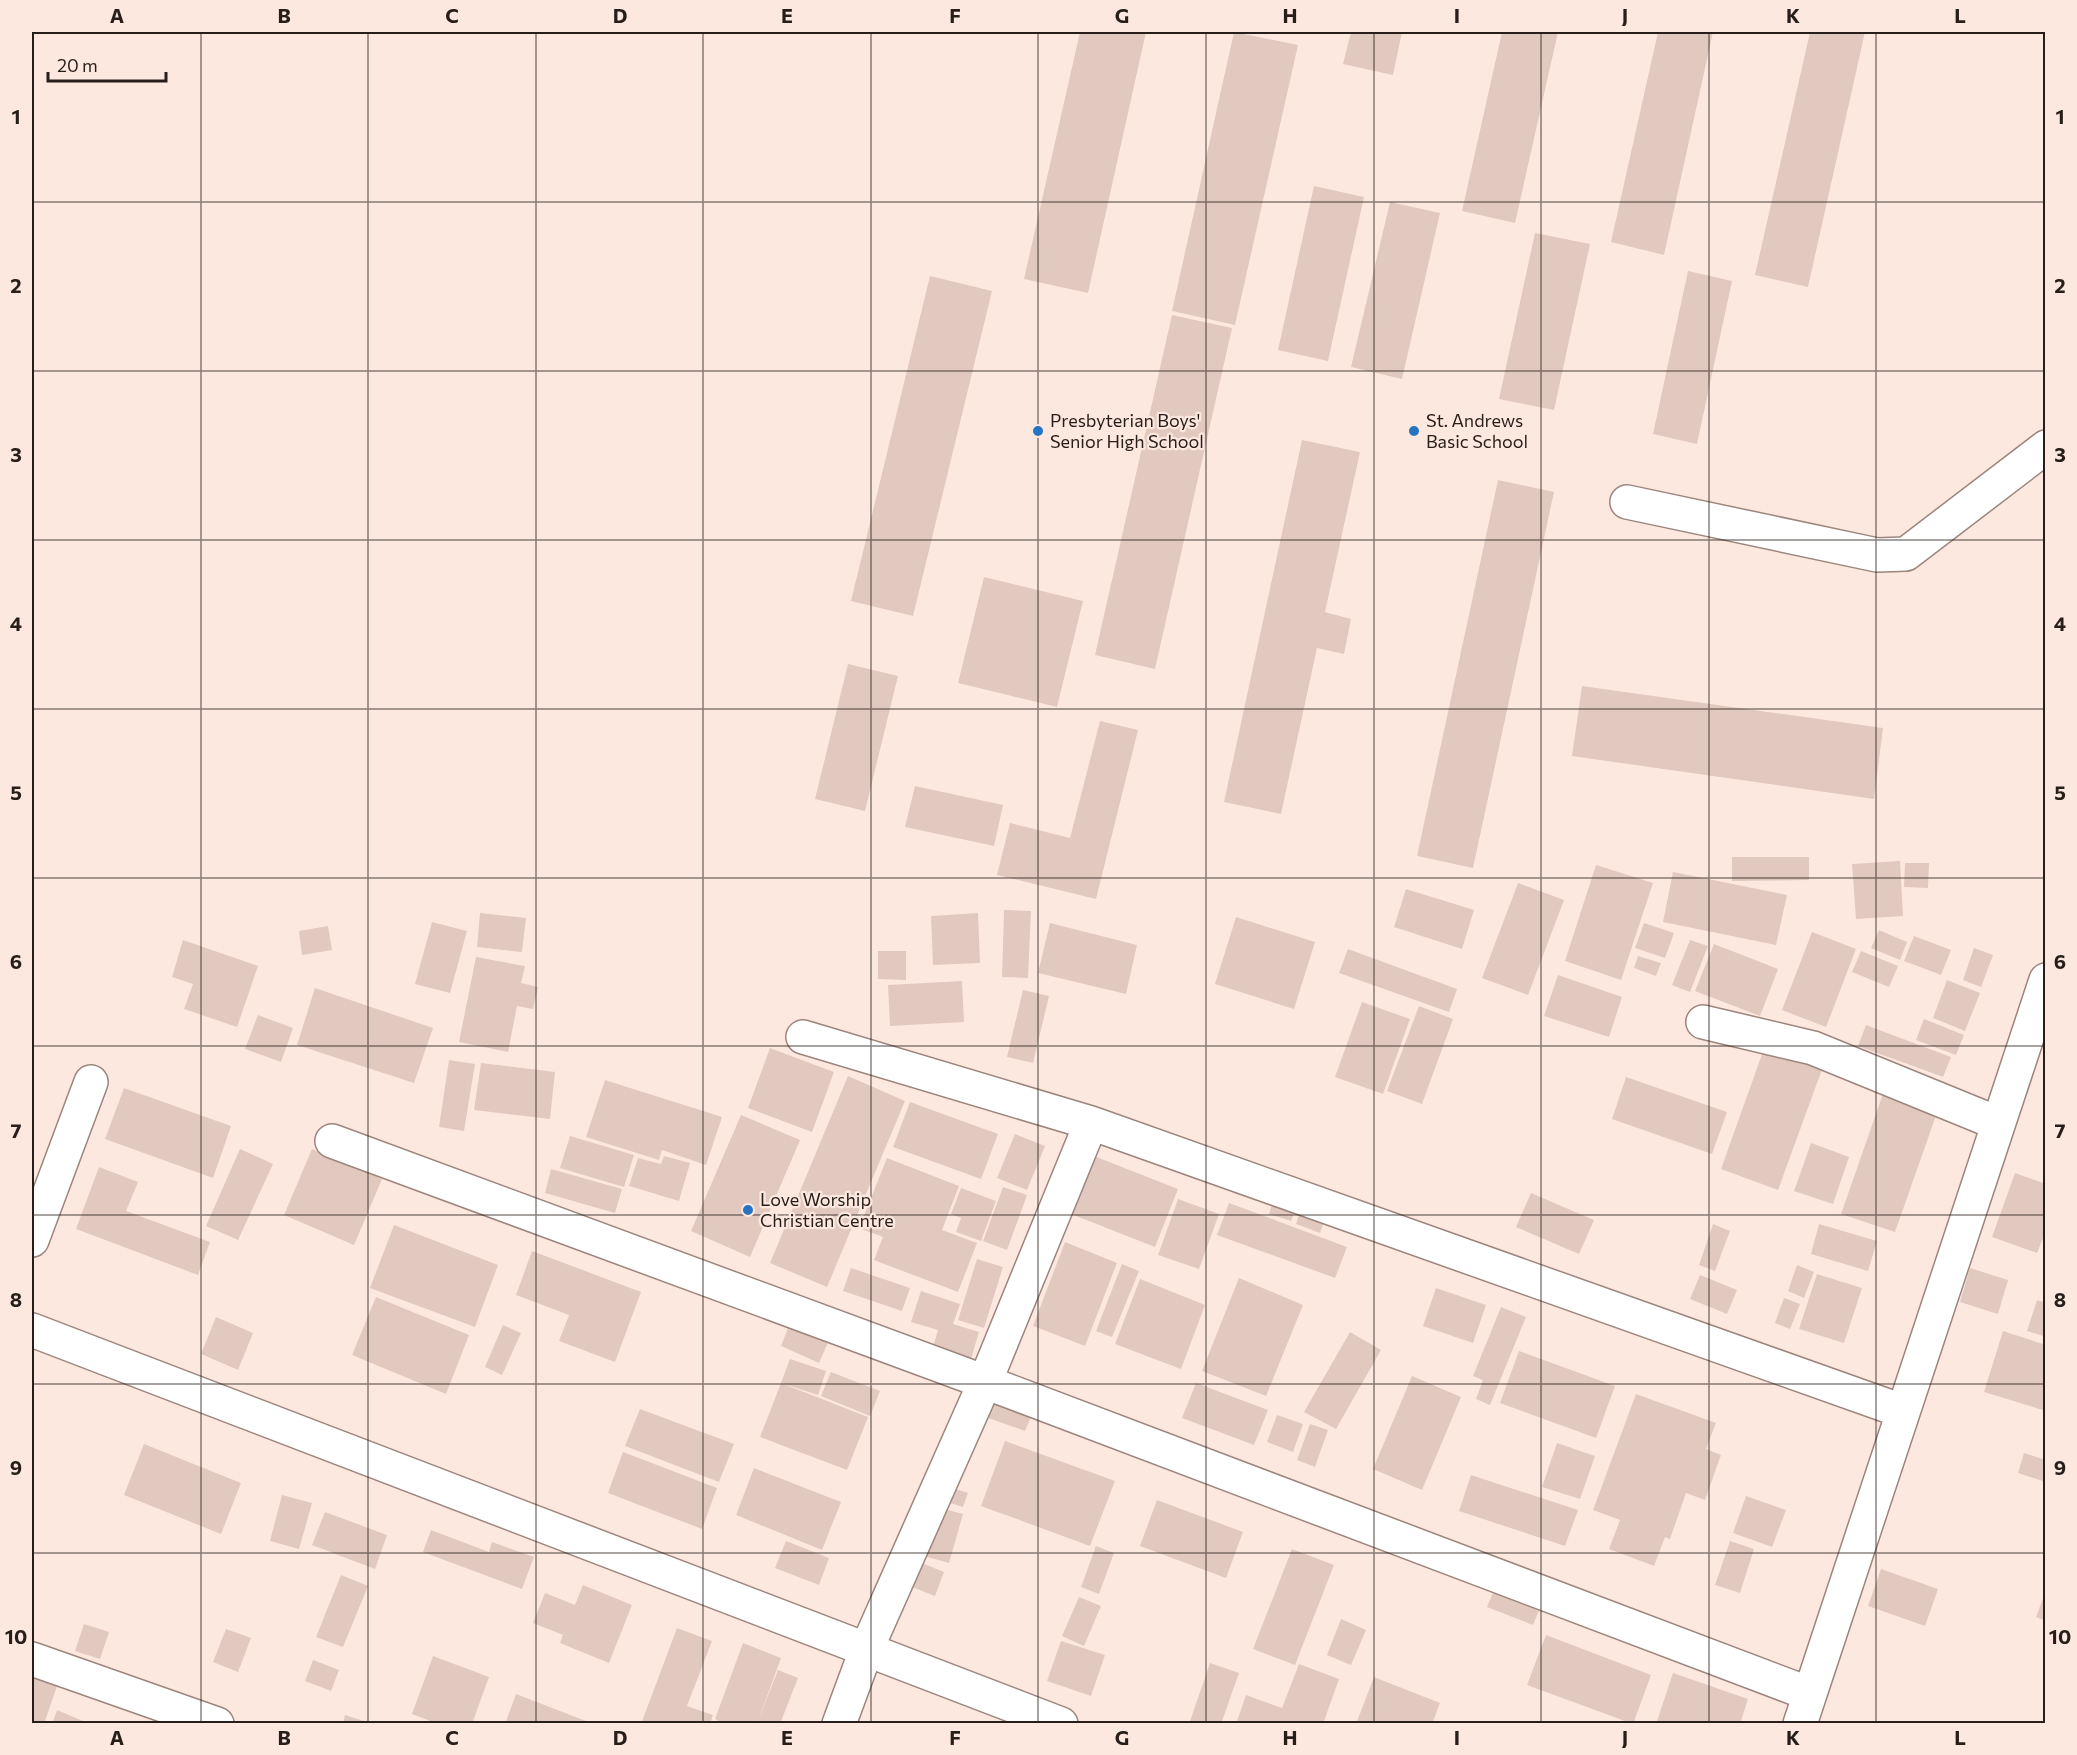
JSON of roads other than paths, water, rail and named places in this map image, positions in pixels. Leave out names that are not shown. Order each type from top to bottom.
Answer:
[{"type":"street","points":[[1627,502],[1877,555],[1906,554],[2046,447]]},
{"type":"street","points":[[333,1141],[985,1382],[1805,1709],[2046,980]]},
{"type":"street","points":[[1703,1022],[1813,1048],[1997,1123]]},
{"type":"street","points":[[803,1038],[1091,1123],[1902,1412]]},
{"type":"street","points":[[32,1240],[91,1082]]},
{"type":"street","points":[[839,1724],[867,1648],[985,1382],[1091,1123]]},
{"type":"street","points":[[32,1330],[1061,1724]]},
{"type":"street","points":[[32,1659],[217,1724]]},
{"type":"place","name":"Presbyterian Boys' Senior High School","points":[[1038,431]]},
{"type":"place","name":"St. Andrews Basic School","points":[[1414,431]]},
{"type":"place","name":"Love Worship Christian Centre","points":[[748,1210]]}]
